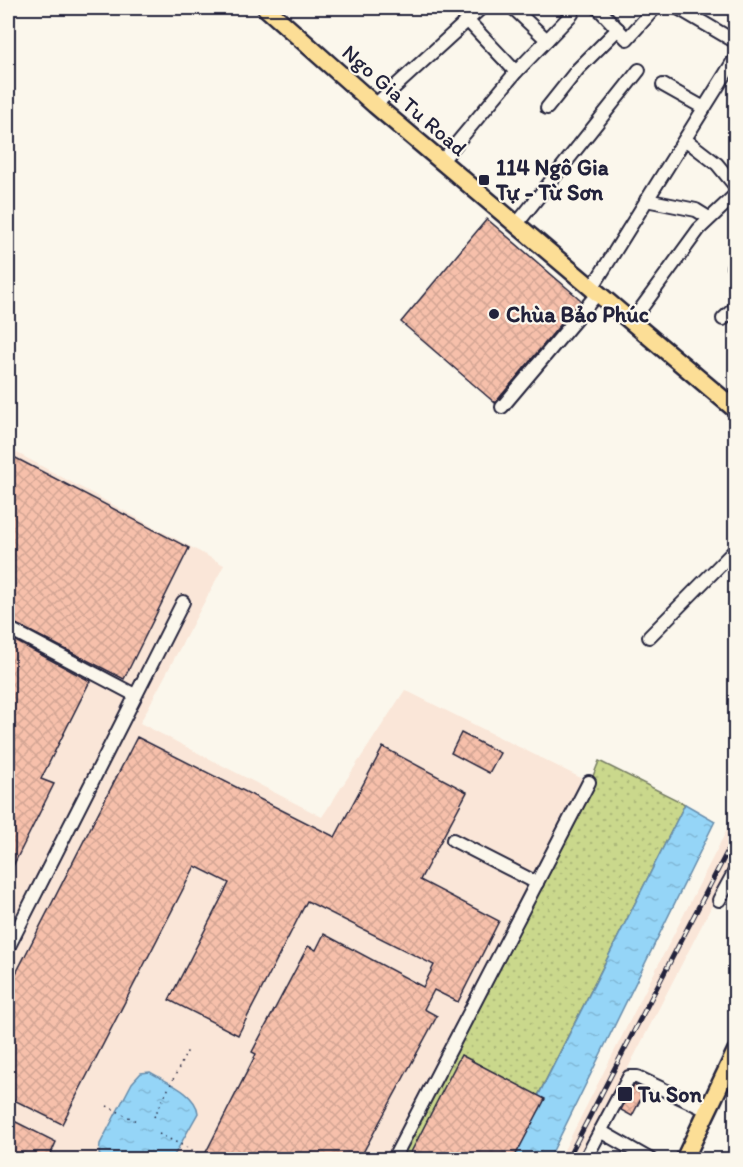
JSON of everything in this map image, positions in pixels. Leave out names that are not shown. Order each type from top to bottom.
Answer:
[{"type":"main road","name":"Ngo Gia Tu Road","points":[[266,8],[441,162],[735,410]]},
{"type":"main road","points":[[686,1159],[735,1051]]},
{"type":"street","points":[[375,105],[481,8]]},
{"type":"street","points":[[513,8],[547,40]]},
{"type":"street","points":[[598,8],[627,39],[655,8]]},
{"type":"street","points":[[678,8],[735,42]]},
{"type":"street","points":[[441,162],[516,72],[572,14]]},
{"type":"street","points":[[467,20],[516,72]]},
{"type":"street","points":[[547,108],[578,69],[618,29]]},
{"type":"street","points":[[502,407],[595,290],[646,200],[686,140],[735,57]]},
{"type":"street","points":[[516,225],[639,70]]},
{"type":"street","points":[[663,85],[704,108]]},
{"type":"street","points":[[632,321],[709,218],[735,194],[717,164],[686,140]]},
{"type":"street","points":[[646,200],[696,210],[709,218]]},
{"type":"street","points":[[723,319],[735,307]]},
{"type":"street","points":[[649,637],[735,549]]},
{"type":"street","points":[[8,948],[183,603]]},
{"type":"street","points":[[8,628],[135,695]]},
{"type":"street","points":[[393,1160],[589,782]]},
{"type":"street","points":[[453,840],[537,883]]},
{"type":"street","points":[[719,900],[735,869]]},
{"type":"street","points":[[585,1160],[621,1088],[632,1076],[707,1110]]},
{"type":"street","points":[[600,1131],[651,1160]]},
{"type":"path","points":[[154,1117],[188,1050]]},
{"type":"path","points":[[107,1106],[138,1122]]},
{"type":"path","points":[[159,1134],[198,1153]]},
{"type":"shaded area","points":[[8,448],[224,565],[140,723],[322,817],[405,690],[599,787],[405,1159],[8,1159]]},
{"type":"shaded area","points":[[735,814],[735,861],[581,1159],[559,1160]]},
{"type":"green space","points":[[599,761],[685,804],[506,1159],[399,1160],[576,819]]},
{"type":"water","points":[[685,804],[715,821],[549,1159],[506,1160]]},
{"type":"water","points":[[150,1072],[186,1094],[196,1106],[198,1113],[172,1159],[103,1159],[99,1154],[100,1144],[132,1083],[141,1073]]},
{"type":"building","name":"Chùa Bảo Phúc","points":[[487,219],[581,300],[495,403],[401,322]]},
{"type":"building","points":[[8,454],[189,548],[124,679],[8,620]]},
{"type":"building","points":[[8,637],[90,681],[41,779],[54,784],[13,866],[8,864]]},
{"type":"building","points":[[461,733],[500,753],[489,773],[451,753]]},
{"type":"building","points":[[137,737],[335,837],[383,747],[467,792],[420,880],[499,921],[458,1002],[434,990],[424,1009],[437,1016],[359,1160],[202,1160],[256,1054],[252,1052],[308,946],[316,950],[324,934],[423,987],[434,965],[307,901],[238,1035],[169,1000],[229,883],[195,866],[62,1124],[8,1097],[8,989]]},
{"type":"building","points":[[461,1055],[545,1099],[513,1160],[407,1160]]},
{"type":"building","points":[[634,1085],[645,1091],[632,1116],[621,1110]]},
{"type":"building","points":[[8,1118],[56,1142],[48,1160],[8,1160]]},
{"type":"railway","points":[[567,1160],[736,835]]},
{"type":"place","name":"114 Ngô Gia Tự - Từ Sơn","points":[[484,180]]},
{"type":"place","name":"Chùa Bảo Phúc","points":[[494,314]]},
{"type":"place","name":"Tu Son","points":[[625,1094]]}]
